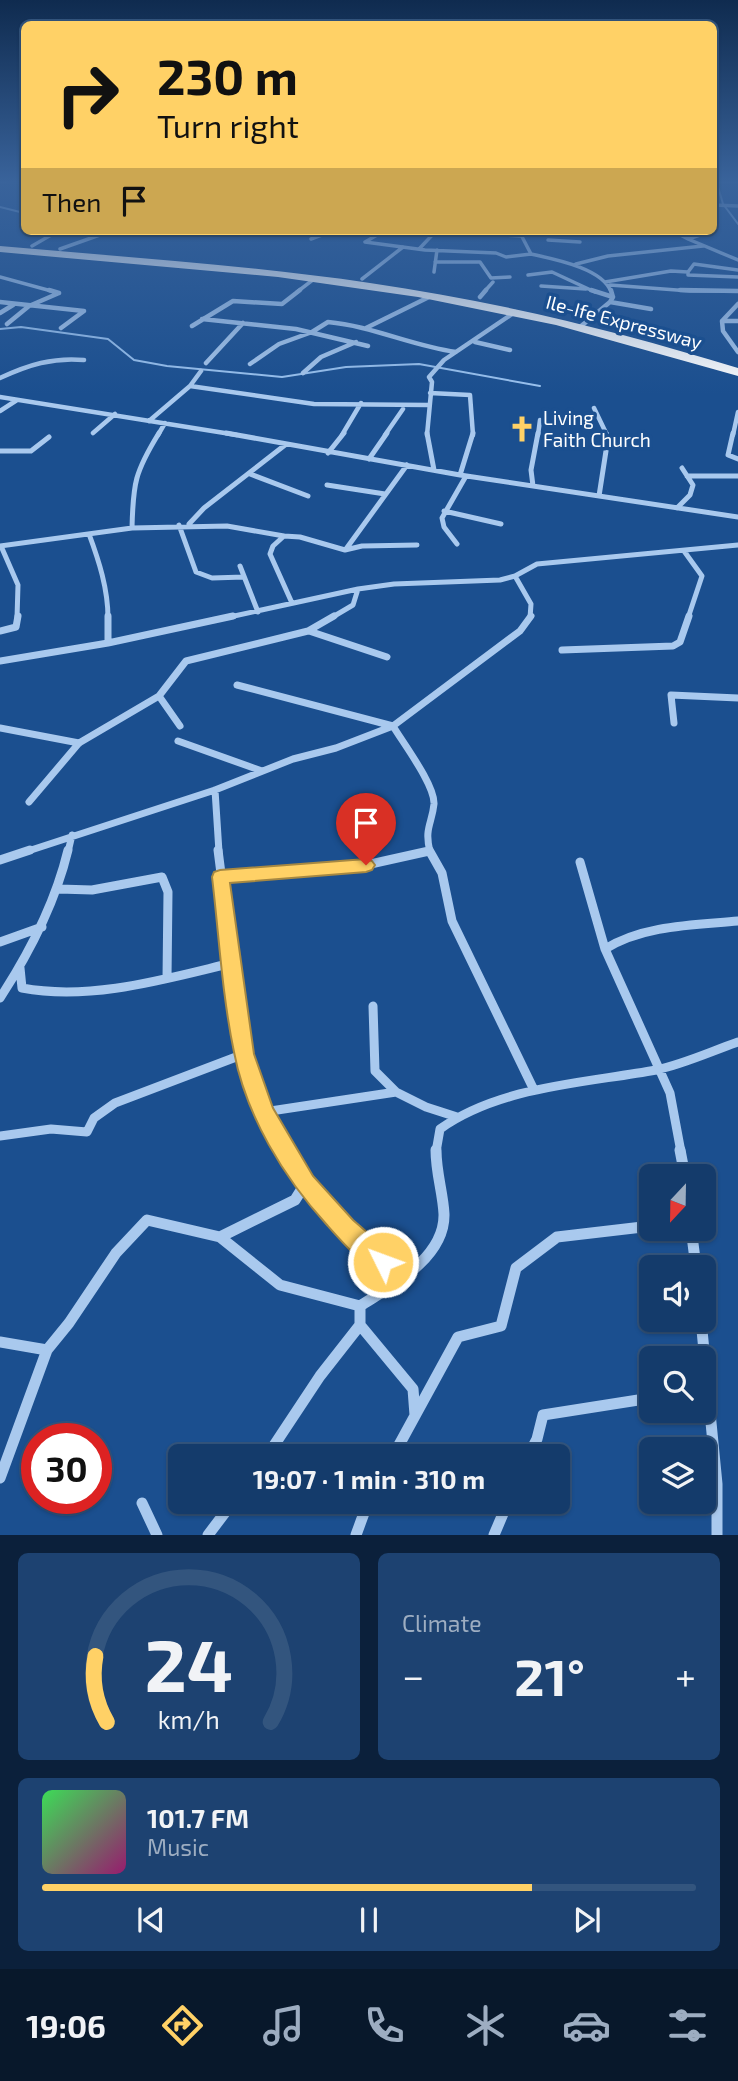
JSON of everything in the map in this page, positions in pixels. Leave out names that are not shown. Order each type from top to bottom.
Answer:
[{"type":"highway","name":"Ile-Ife Expressway","points":[[54,252],[314,279],[431,296],[665,339],[738,360]]},
{"type":"highway","name":"Ile-Ife Expressway","points":[[87,252],[362,279],[480,297],[584,324],[738,372]]},
{"type":"street","points":[[362,279],[396,252]]},
{"type":"street","points":[[434,272],[437,252]]},
{"type":"street","points":[[469,252],[496,253],[506,257],[531,254],[575,264],[607,284],[690,291],[738,291]]},
{"type":"street","points":[[575,264],[608,256],[649,252]]},
{"type":"street","points":[[719,252],[737,258]]},
{"type":"street","points":[[435,262],[480,261],[491,278],[510,277]]},
{"type":"street","points":[[688,272],[694,264],[738,270]]},
{"type":"street","points":[[607,284],[671,271],[688,272],[688,275],[738,276]]},
{"type":"street","points":[[528,275],[552,272],[613,297]]},
{"type":"street","points":[[0,276],[59,292],[29,306],[7,324]]},
{"type":"street","points":[[192,326],[233,301],[279,305],[314,279]]},
{"type":"street","points":[[480,297],[494,282]]},
{"type":"street","points":[[607,284],[613,297]]},
{"type":"street","points":[[541,286],[590,289]]},
{"type":"street","points":[[366,328],[431,296]]},
{"type":"street","points":[[584,324],[613,297]]},
{"type":"street","points":[[0,302],[85,311],[61,328]]},
{"type":"street","points":[[610,302],[651,309]]},
{"type":"street","points":[[738,304],[725,314],[722,321],[725,336],[738,352]]},
{"type":"street","points":[[0,313],[13,305]]},
{"type":"street","points":[[434,470],[426,430],[432,382],[429,377],[444,360],[475,342],[515,312]]},
{"type":"street","points":[[202,320],[312,332],[368,345]]},
{"type":"street","points":[[722,321],[738,321]]},
{"type":"street","points":[[250,363],[279,344],[312,332],[328,322],[366,328],[442,351],[456,352]]},
{"type":"street","points":[[206,363],[243,323]]},
{"type":"street","points":[[725,336],[738,336]]},
{"type":"street","points":[[303,373],[321,357],[356,342]]},
{"type":"street","points":[[475,342],[510,350]]},
{"type":"street","points":[[0,378],[40,360],[63,357],[84,360]]},
{"type":"street","points":[[149,421],[190,386],[201,371]]},
{"type":"street","points":[[190,386],[314,404],[428,405]]},
{"type":"street","points":[[430,393],[470,395],[473,438],[463,461],[463,475],[444,512],[444,527],[457,544]]},
{"type":"street","points":[[0,397],[115,414],[463,475],[738,517]]},
{"type":"street","points":[[0,411],[18,400]]},
{"type":"street","points":[[328,453],[346,430],[361,403]]},
{"type":"street","points":[[594,408],[608,438],[600,496]]},
{"type":"street","points":[[369,459],[403,409]]},
{"type":"street","points":[[738,412],[728,455],[738,459]]},
{"type":"street","points":[[93,433],[115,414]]},
{"type":"street","points":[[533,486],[530,467],[540,435],[540,421]]},
{"type":"street","points":[[132,528],[133,486],[139,466],[165,424]]},
{"type":"street","points":[[0,451],[31,451],[49,437]]},
{"type":"street","points":[[189,524],[204,508],[285,445]]},
{"type":"street","points":[[345,550],[407,465]]},
{"type":"street","points":[[677,508],[690,495],[693,485],[682,468]]},
{"type":"street","points":[[250,474],[308,496]]},
{"type":"street","points":[[687,476],[738,476]]},
{"type":"street","points":[[327,485],[385,494]]},
{"type":"street","points":[[444,512],[501,524]]},
{"type":"street","points":[[0,631],[16,627],[18,603],[18,575],[1,546],[132,528],[189,524],[253,528],[300,537],[345,550],[417,545]]},
{"type":"street","points":[[179,525],[195,573],[203,579],[244,576]]},
{"type":"street","points":[[89,534],[100,565],[108,602],[108,643]]},
{"type":"street","points":[[284,536],[270,554],[292,603]]},
{"type":"street","points":[[0,661],[108,643],[358,589],[394,584],[500,580],[537,564],[738,545]]},
{"type":"street","points":[[562,650],[673,646],[680,642],[702,576],[684,551]]},
{"type":"street","points":[[240,566],[258,612]]},
{"type":"street","points":[[0,860],[215,790],[293,759],[336,748],[393,726],[429,702],[520,631],[531,619],[534,612],[531,601],[514,576]]},
{"type":"street","points":[[29,802],[79,744],[159,696],[182,664],[191,658],[308,631],[353,605],[358,589]]},
{"type":"street","points":[[308,631],[387,657]]},
{"type":"street","points":[[237,685],[393,726],[430,788],[434,802],[426,831],[429,851],[442,873],[452,921],[534,1090]]},
{"type":"street","points":[[674,723],[671,695],[738,698]]},
{"type":"street","points":[[159,696],[180,726]]},
{"type":"street","points":[[0,728],[79,744]]},
{"type":"street","points":[[177,741],[262,771]]},
{"type":"street","points":[[215,790],[220,877],[244,1054],[264,1112],[305,1184],[345,1228],[402,1279]]},
{"type":"street","points":[[0,998],[20,968],[59,889],[72,835]]},
{"type":"street","points":[[220,877],[366,865],[429,851]]},
{"type":"street","points":[[580,862],[605,948],[670,1093],[683,1164]]},
{"type":"street","points":[[59,889],[92,890],[162,877],[168,892],[167,978]]},
{"type":"street","points":[[605,948],[615,940],[694,925],[738,921]]},
{"type":"street","points":[[0,942],[41,926]]},
{"type":"street","points":[[20,968],[22,988],[36,993],[54,994],[167,978],[232,963]]},
{"type":"street","points":[[373,1006],[375,1071],[396,1092],[426,1107],[457,1117]]},
{"type":"street","points":[[0,1478],[47,1350],[69,1323],[116,1253],[147,1220],[220,1237],[280,1286],[360,1306],[402,1279],[431,1251],[440,1236],[443,1215],[436,1174],[436,1141],[440,1129],[457,1117],[534,1090],[660,1069],[738,1042]]},
{"type":"street","points":[[0,1136],[51,1129],[87,1132],[94,1118],[116,1103],[244,1054]]},
{"type":"street","points":[[264,1112],[396,1092]]},
{"type":"street","points":[[220,1237],[295,1200],[305,1184]]},
{"type":"street","points":[[400,1444],[458,1337],[501,1326],[516,1268],[557,1237],[639,1227]]},
{"type":"street","points":[[275,1444],[320,1376],[360,1325],[360,1306]]},
{"type":"street","points":[[360,1325],[413,1390],[415,1416]]},
{"type":"street","points":[[0,1342],[47,1350]]},
{"type":"street","points":[[534,1444],[542,1415],[639,1400]]},
{"type":"street","points":[[710,1423],[717,1484],[717,1535]]},
{"type":"street","points":[[142,1503],[157,1535]]},
{"type":"street","points":[[208,1535],[224,1514]]},
{"type":"street","points":[[356,1535],[364,1514]]},
{"type":"street","points":[[494,1535],[503,1514]]},
{"type":"waterway","points":[[0,329],[21,327],[108,339],[134,360],[167,366],[282,377],[346,367],[419,364],[540,386]]},
{"type":"place","name":"Living Faith Church","points":[[522,429]]},
{"type":"route","points":[[366,865],[220,877],[244,1054],[264,1112],[293,1168],[305,1184],[345,1228],[383,1262]]}]
